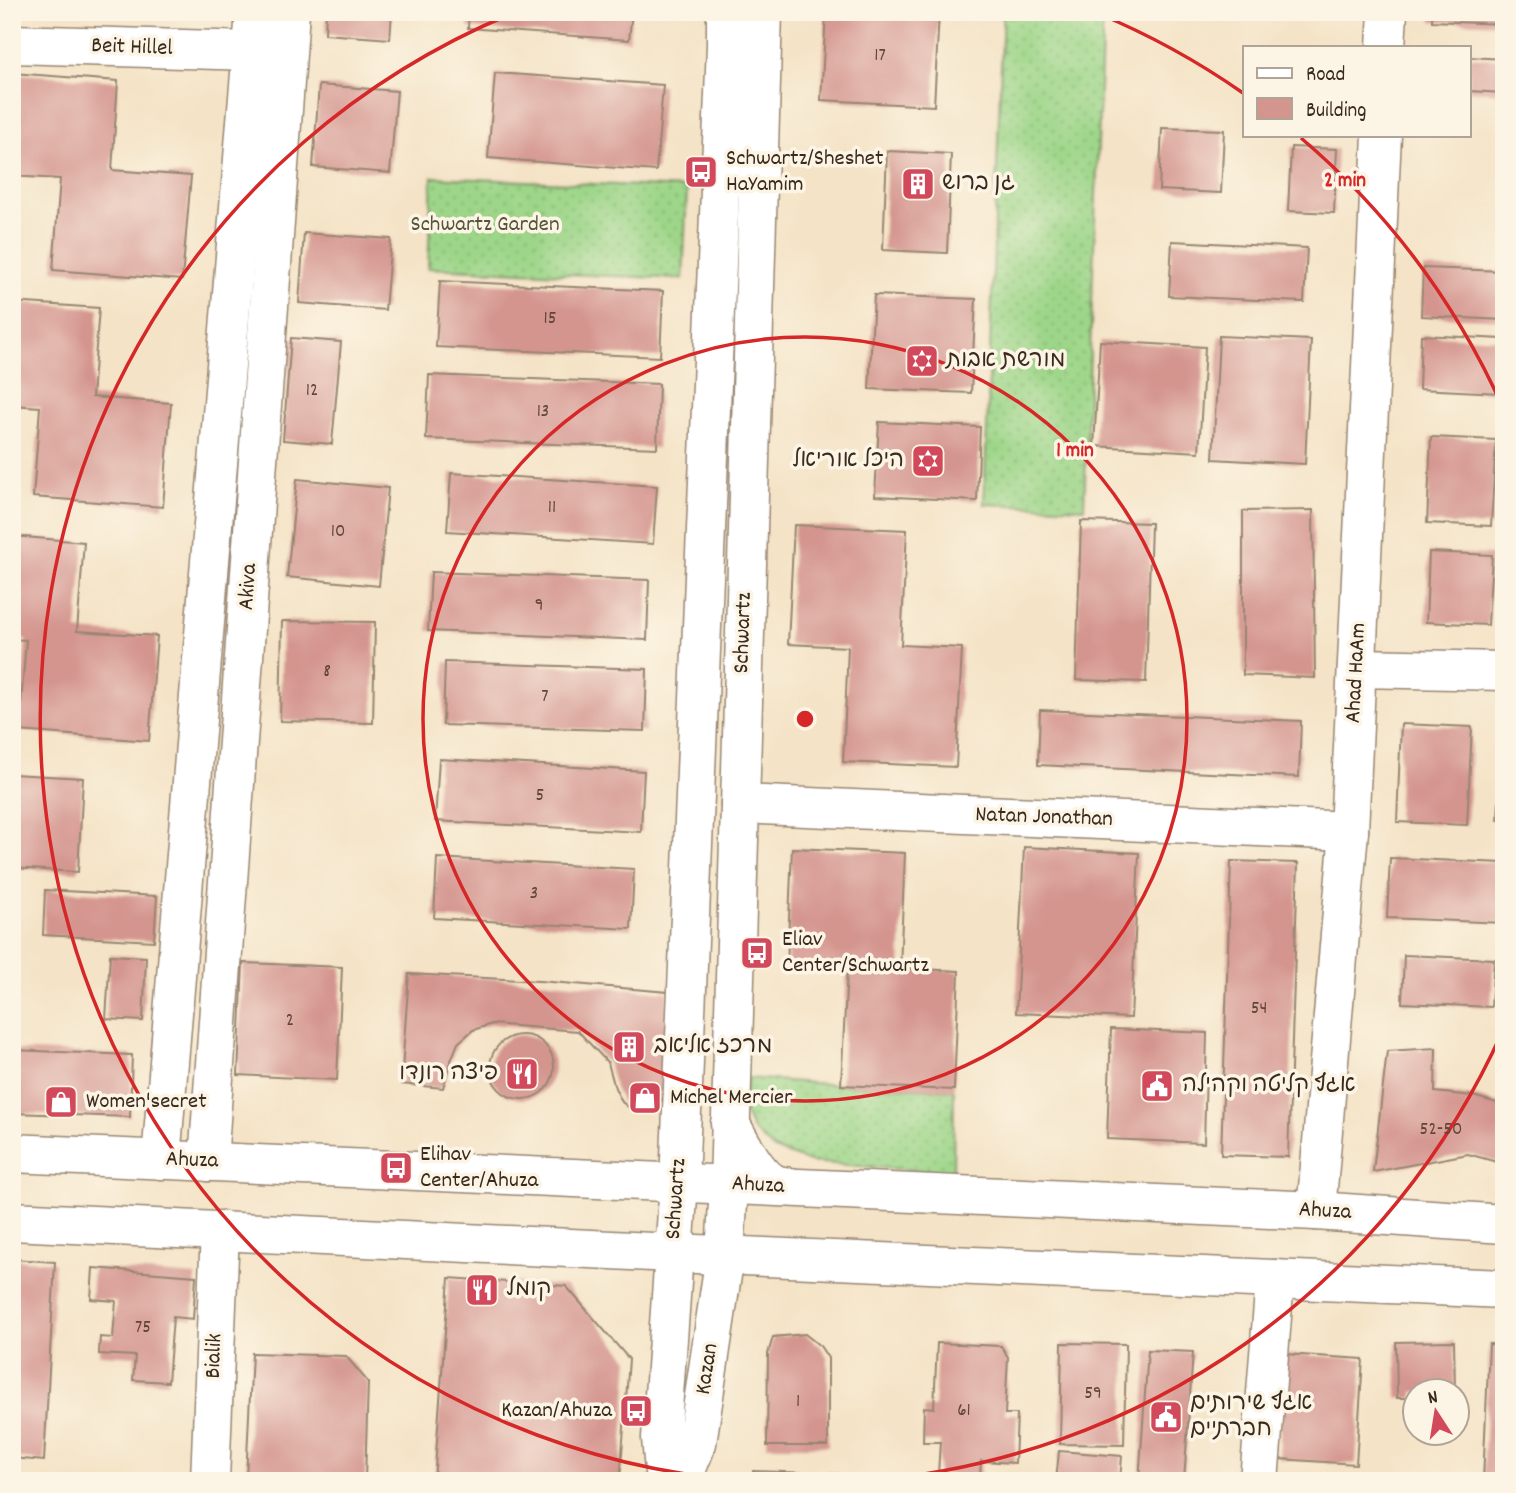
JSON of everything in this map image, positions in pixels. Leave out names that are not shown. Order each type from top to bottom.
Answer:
[{"type":"street","name":"Akiva","points":[[161,1160],[255,12]]},
{"type":"street","name":"Akiva","points":[[208,1162],[290,12]]},
{"type":"street","name":"Schwartz","points":[[673,1253],[679,1183],[726,12]]},
{"type":"street","name":"Schwartz","points":[[725,1255],[762,12]]},
{"type":"street","points":[[1386,46],[1388,12]]},
{"type":"street","name":"Beit Hillel","points":[[12,44],[252,51]]},
{"type":"street","name":"Ahad HaAm","points":[[1316,1211],[1349,831],[1382,136]]},
{"type":"street","points":[[1357,668],[1504,671]]},
{"type":"street","name":"Natan Jonathan","points":[[740,804],[1349,831]]},
{"type":"street","points":[[730,1122],[757,1168],[776,1185],[795,1188]]},
{"type":"street","name":"Ahuza","points":[[12,1153],[1316,1211],[1504,1224]]},
{"type":"street","points":[[12,1221],[1504,1289]]},
{"type":"street","name":"Bialik","points":[[210,1481],[220,1230]]},
{"type":"street","name":"Kazan","points":[[665,1481],[661,1438],[673,1253]]},
{"type":"street","name":"Kazan","points":[[682,1481],[697,1443],[725,1255]]},
{"type":"street","points":[[1258,1481],[1275,1279]]},
{"type":"green space","points":[[1003,12],[1103,12],[1084,508],[984,504]]},
{"type":"green space","name":"Schwartz Garden","points":[[432,177],[687,188],[683,279],[428,268]]},
{"type":"green space","points":[[748,1078],[954,1090],[953,1173],[809,1162],[774,1149],[753,1131],[742,1107]]},
{"type":"building","points":[[326,12],[392,12],[390,39],[325,34]]},
{"type":"building","points":[[469,12],[632,12],[629,40],[468,28]]},
{"type":"building","points":[[826,12],[939,12],[934,106],[821,100]]},
{"type":"building","points":[[1432,12],[1501,12],[1500,24],[1432,21]]},
{"type":"building","points":[[1470,57],[1504,59],[1504,93],[1470,91]]},
{"type":"building","points":[[12,73],[118,81],[112,170],[191,176],[182,280],[53,270],[60,179],[12,176]]},
{"type":"building","points":[[495,73],[663,85],[656,171],[488,158]]},
{"type":"building","points":[[319,85],[397,91],[390,173],[313,167]]},
{"type":"building","points":[[1162,128],[1224,130],[1221,193],[1159,190]]},
{"type":"building","points":[[1291,147],[1337,149],[1334,213],[1288,211]]},
{"type":"building","name":"גן ברוש","points":[[887,151],[951,154],[947,253],[883,250]]},
{"type":"building","points":[[304,233],[391,239],[385,310],[299,303]]},
{"type":"building","points":[[1172,241],[1307,248],[1304,302],[1169,296]]},
{"type":"building","points":[[1423,268],[1504,271],[1504,320],[1421,316]]},
{"type":"building","points":[[440,281],[663,291],[660,357],[436,347]]},
{"type":"building","name":"מורשת אבות","points":[[874,295],[976,299],[971,393],[869,389]]},
{"type":"building","points":[[12,302],[99,308],[92,397],[171,403],[163,507],[33,497],[40,407],[12,405]]},
{"type":"building","points":[[1421,335],[1503,339],[1500,393],[1419,389]]},
{"type":"building","points":[[1219,336],[1311,340],[1305,464],[1213,459]]},
{"type":"building","points":[[291,338],[341,342],[332,444],[283,440]]},
{"type":"building","points":[[1100,341],[1205,347],[1199,452],[1094,446]]},
{"type":"building","points":[[429,375],[659,384],[657,448],[426,439]]},
{"type":"building","name":"היכל אוריאל","points":[[879,422],[980,427],[977,501],[875,496]]},
{"type":"building","points":[[1431,437],[1496,440],[1491,526],[1427,523]]},
{"type":"building","points":[[451,473],[657,486],[653,544],[447,531]]},
{"type":"building","points":[[297,479],[388,488],[379,586],[287,577]]},
{"type":"building","points":[[1313,510],[1315,678],[1243,675],[1243,511]]},
{"type":"building","points":[[1081,521],[1151,523],[1146,682],[1076,680]]},
{"type":"building","points":[[794,525],[907,530],[901,645],[962,648],[956,767],[843,762],[848,647],[788,644]]},
{"type":"building","points":[[12,536],[84,542],[77,631],[157,636],[149,741],[19,731],[26,640],[12,639]]},
{"type":"building","points":[[1429,552],[1492,555],[1488,625],[1426,622]]},
{"type":"building","points":[[431,572],[649,580],[647,640],[428,631]]},
{"type":"building","points":[[282,621],[375,622],[373,723],[280,721]]},
{"type":"building","points":[[445,662],[647,669],[645,731],[443,725]]},
{"type":"building","points":[[1040,710],[1301,721],[1299,777],[1038,765]]},
{"type":"building","points":[[1401,724],[1472,727],[1467,825],[1397,822]]},
{"type":"building","points":[[1504,743],[1504,821],[1498,820]]},
{"type":"building","points":[[439,759],[644,771],[641,832],[435,821]]},
{"type":"building","points":[[12,774],[83,778],[78,872],[12,868]]},
{"type":"building","points":[[1024,847],[1139,853],[1131,1018],[1016,1013]]},
{"type":"building","points":[[792,848],[905,853],[900,968],[959,971],[954,1090],[841,1085],[847,970],[787,967]]},
{"type":"building","points":[[437,858],[634,869],[631,929],[434,918]]},
{"type":"building","points":[[1390,858],[1504,863],[1504,923],[1387,918]]},
{"type":"building","points":[[1231,861],[1298,863],[1288,1157],[1221,1155]]},
{"type":"building","points":[[45,890],[157,896],[154,941],[43,935]]},
{"type":"building","points":[[110,955],[146,957],[143,1021],[106,1019]]},
{"type":"building","points":[[1404,955],[1494,959],[1491,1007],[1402,1003]]},
{"type":"building","points":[[243,963],[342,967],[337,1080],[238,1075]]},
{"type":"building","points":[[409,974],[668,992],[664,1098],[643,1112],[631,1109],[622,1102],[608,1063],[578,1031],[492,1024],[473,1030],[458,1043],[443,1088],[401,1084]]},
{"type":"building","name":"אגף קליטה וקהילה","points":[[1111,1029],[1207,1033],[1204,1143],[1107,1139]]},
{"type":"building","points":[[522,1035],[540,1041],[548,1049],[554,1067],[548,1085],[540,1093],[522,1099],[504,1093],[496,1085],[490,1067],[496,1049],[504,1041]]},
{"type":"building","points":[[1436,1048],[1435,1092],[1473,1096],[1504,1105],[1504,1164],[1468,1154],[1373,1172],[1387,1051]]},
{"type":"building","points":[[12,1050],[132,1055],[130,1117],[12,1113]]},
{"type":"building","points":[[12,1259],[55,1262],[44,1461],[12,1458]]},
{"type":"building","points":[[93,1268],[196,1276],[193,1319],[173,1317],[168,1382],[133,1380],[135,1356],[99,1354],[100,1337],[113,1338],[116,1301],[91,1299]]},
{"type":"building","points":[[449,1278],[566,1286],[629,1359],[620,1481],[434,1481]]},
{"type":"building","points":[[805,1334],[820,1346],[828,1358],[828,1446],[767,1446],[768,1354],[773,1337]]},
{"type":"building","points":[[1454,1341],[1455,1378],[1400,1378],[1400,1398],[1397,1398],[1396,1342]]},
{"type":"building","points":[[937,1343],[1001,1346],[1008,1357],[1005,1414],[1017,1414],[1015,1463],[981,1461],[980,1476],[938,1474],[940,1442],[923,1442],[924,1407],[934,1408]]},
{"type":"building","points":[[1062,1343],[1126,1344],[1124,1445],[1060,1444]]},
{"type":"building","points":[[1489,1344],[1504,1345],[1504,1481],[1483,1481]]},
{"type":"building","name":"אגף שירותים חברתיים","points":[[1148,1350],[1193,1352],[1184,1481],[1139,1481]]},
{"type":"building","points":[[252,1353],[346,1356],[368,1382],[365,1481],[246,1478]]},
{"type":"building","points":[[1285,1354],[1363,1359],[1356,1464],[1279,1459]]},
{"type":"building","points":[[1059,1451],[1122,1456],[1120,1481],[1056,1481]]},
{"type":"building","points":[[753,1471],[841,1474],[841,1481],[753,1481]]},
{"type":"place","name":"Schwartz/Sheshet HaYamim","points":[[701,172]]},
{"type":"place","name":"גן ברוש","points":[[918,184]]},
{"type":"place","name":"מורשת אבות","points":[[922,361]]},
{"type":"place","name":"היכל אוריאל","points":[[928,461]]},
{"type":"place","name":"Eliav Center/Schwartz","points":[[757,953]]},
{"type":"place","name":"מרכז אליאב","points":[[629,1047]]},
{"type":"place","name":"פיצה רונדו","points":[[522,1074]]},
{"type":"place","name":"אגף קליטה וקהילה","points":[[1157,1086]]},
{"type":"place","name":"Michel Mercier","points":[[645,1098]]},
{"type":"place","name":"Women'secret","points":[[61,1102]]},
{"type":"place","name":"Elihav Center/Ahuza","points":[[396,1168]]},
{"type":"place","name":"קומל","points":[[482,1290]]},
{"type":"place","name":"Kazan/Ahuza","points":[[636,1411]]},
{"type":"place","name":"אגף שירותים חברתיים","points":[[1166,1417]]}]
